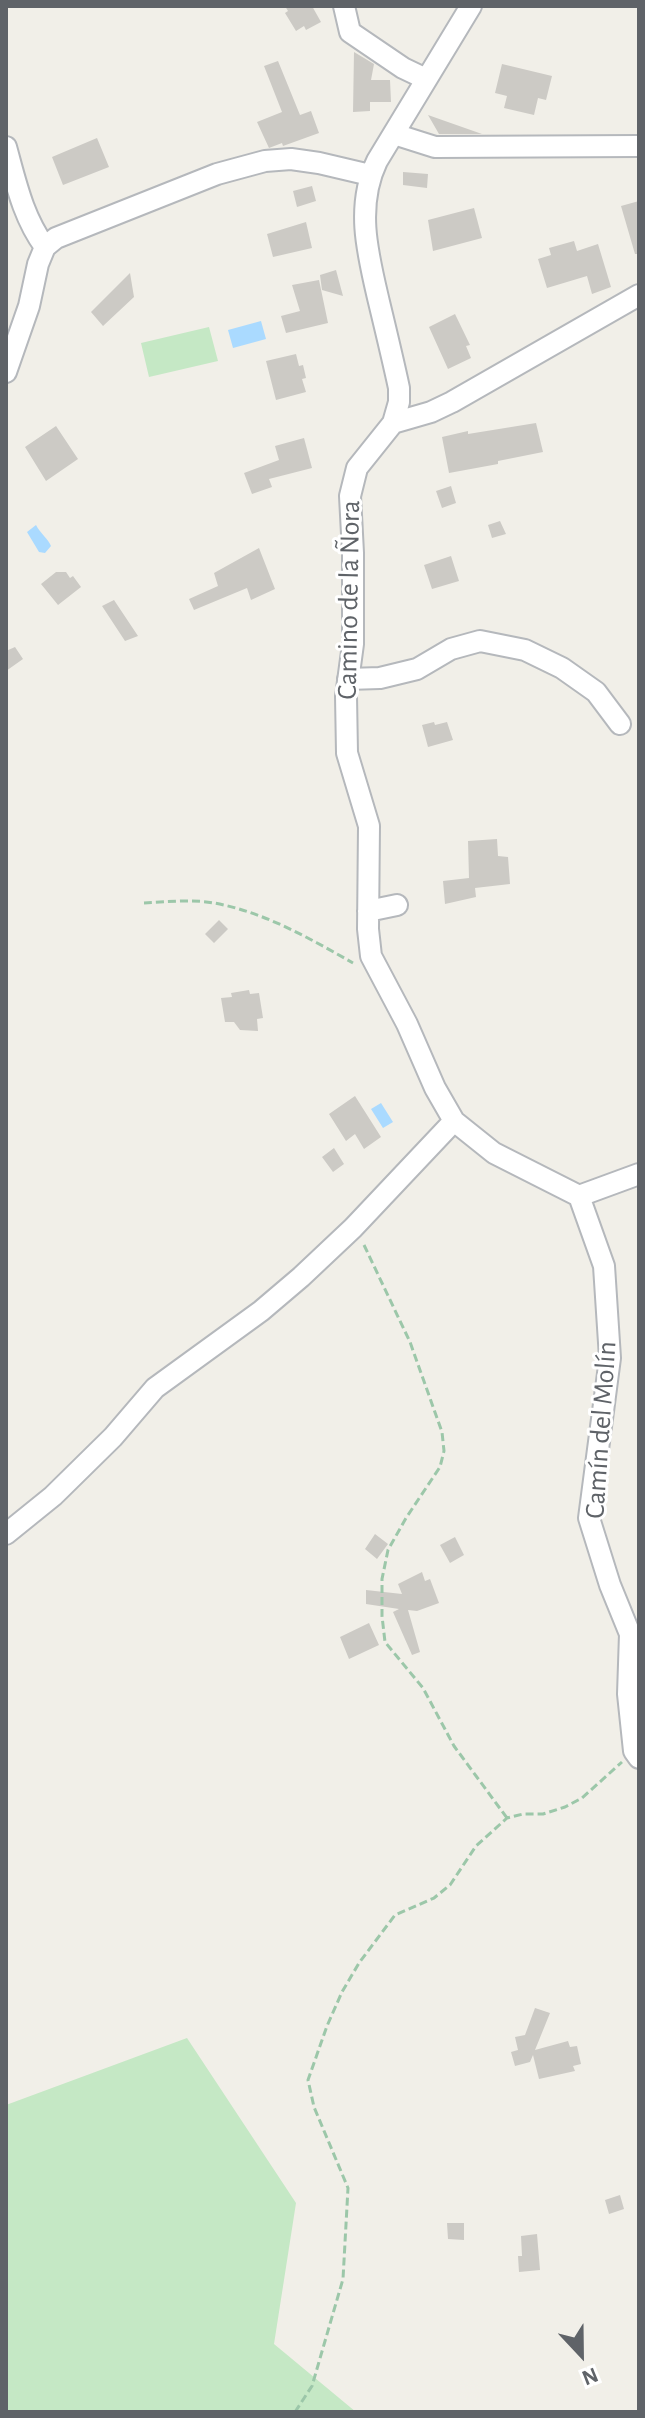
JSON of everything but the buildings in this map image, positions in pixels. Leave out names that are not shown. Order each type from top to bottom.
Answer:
[{"type":"street","points":[[344,6],[350,32],[403,68],[426,79]]},
{"type":"street","points":[[393,423],[399,388],[367,251],[365,204],[370,175],[471,6]]},
{"type":"street","points":[[394,134],[435,147],[639,146]]},
{"type":"street","points":[[6,147],[22,205],[33,231],[45,247]]},
{"type":"street","points":[[6,372],[29,306],[38,264],[45,247],[56,238],[217,174],[265,161],[291,159],[370,175]]},
{"type":"street","points":[[393,423],[452,402],[639,295]]},
{"type":"street","name":"Camino de la Ñora","points":[[393,423],[357,468],[350,496],[353,644],[346,696],[347,753],[369,826],[371,956],[454,1121]]},
{"type":"street","points":[[348,679],[380,678],[417,669],[451,649],[480,641],[525,650],[562,668],[596,692],[620,724]]},
{"type":"street","points":[[368,911],[397,905]]},
{"type":"street","points":[[6,1534],[53,1496],[113,1437],[155,1388],[261,1311],[353,1228],[454,1121],[494,1153],[579,1196],[639,1174]]},
{"type":"street","name":"Camín del Molín","points":[[579,1196],[604,1266],[610,1358],[589,1518],[610,1585],[630,1634],[628,1694],[636,1754]]},
{"type":"path","points":[[144,903],[211,902],[278,923],[355,964],[376,966]]},
{"type":"path","points":[[353,1228],[374,1263],[410,1342],[442,1432],[444,1451],[440,1467],[388,1550],[382,1579],[385,1642],[423,1688],[454,1746],[507,1818]]},
{"type":"path","points":[[295,2412],[312,2386],[343,2279],[348,2188],[314,2107],[308,2080],[342,1992],[359,1963],[395,1915],[434,1898],[450,1885],[476,1846],[507,1818],[543,1814],[565,1807],[582,1798],[636,1754]]},
{"type":"green space","points":[[209,327],[218,361],[149,377],[141,343]]},
{"type":"green space","points":[[187,2038],[296,2203],[274,2344],[356,2412],[6,2412],[6,2105]]},
{"type":"water","points":[[261,321],[266,339],[233,348],[228,330]]},
{"type":"water","points":[[36,525],[51,546],[45,553],[39,552],[27,532]]},
{"type":"water","points":[[381,1103],[393,1122],[383,1128],[371,1109]]}]
